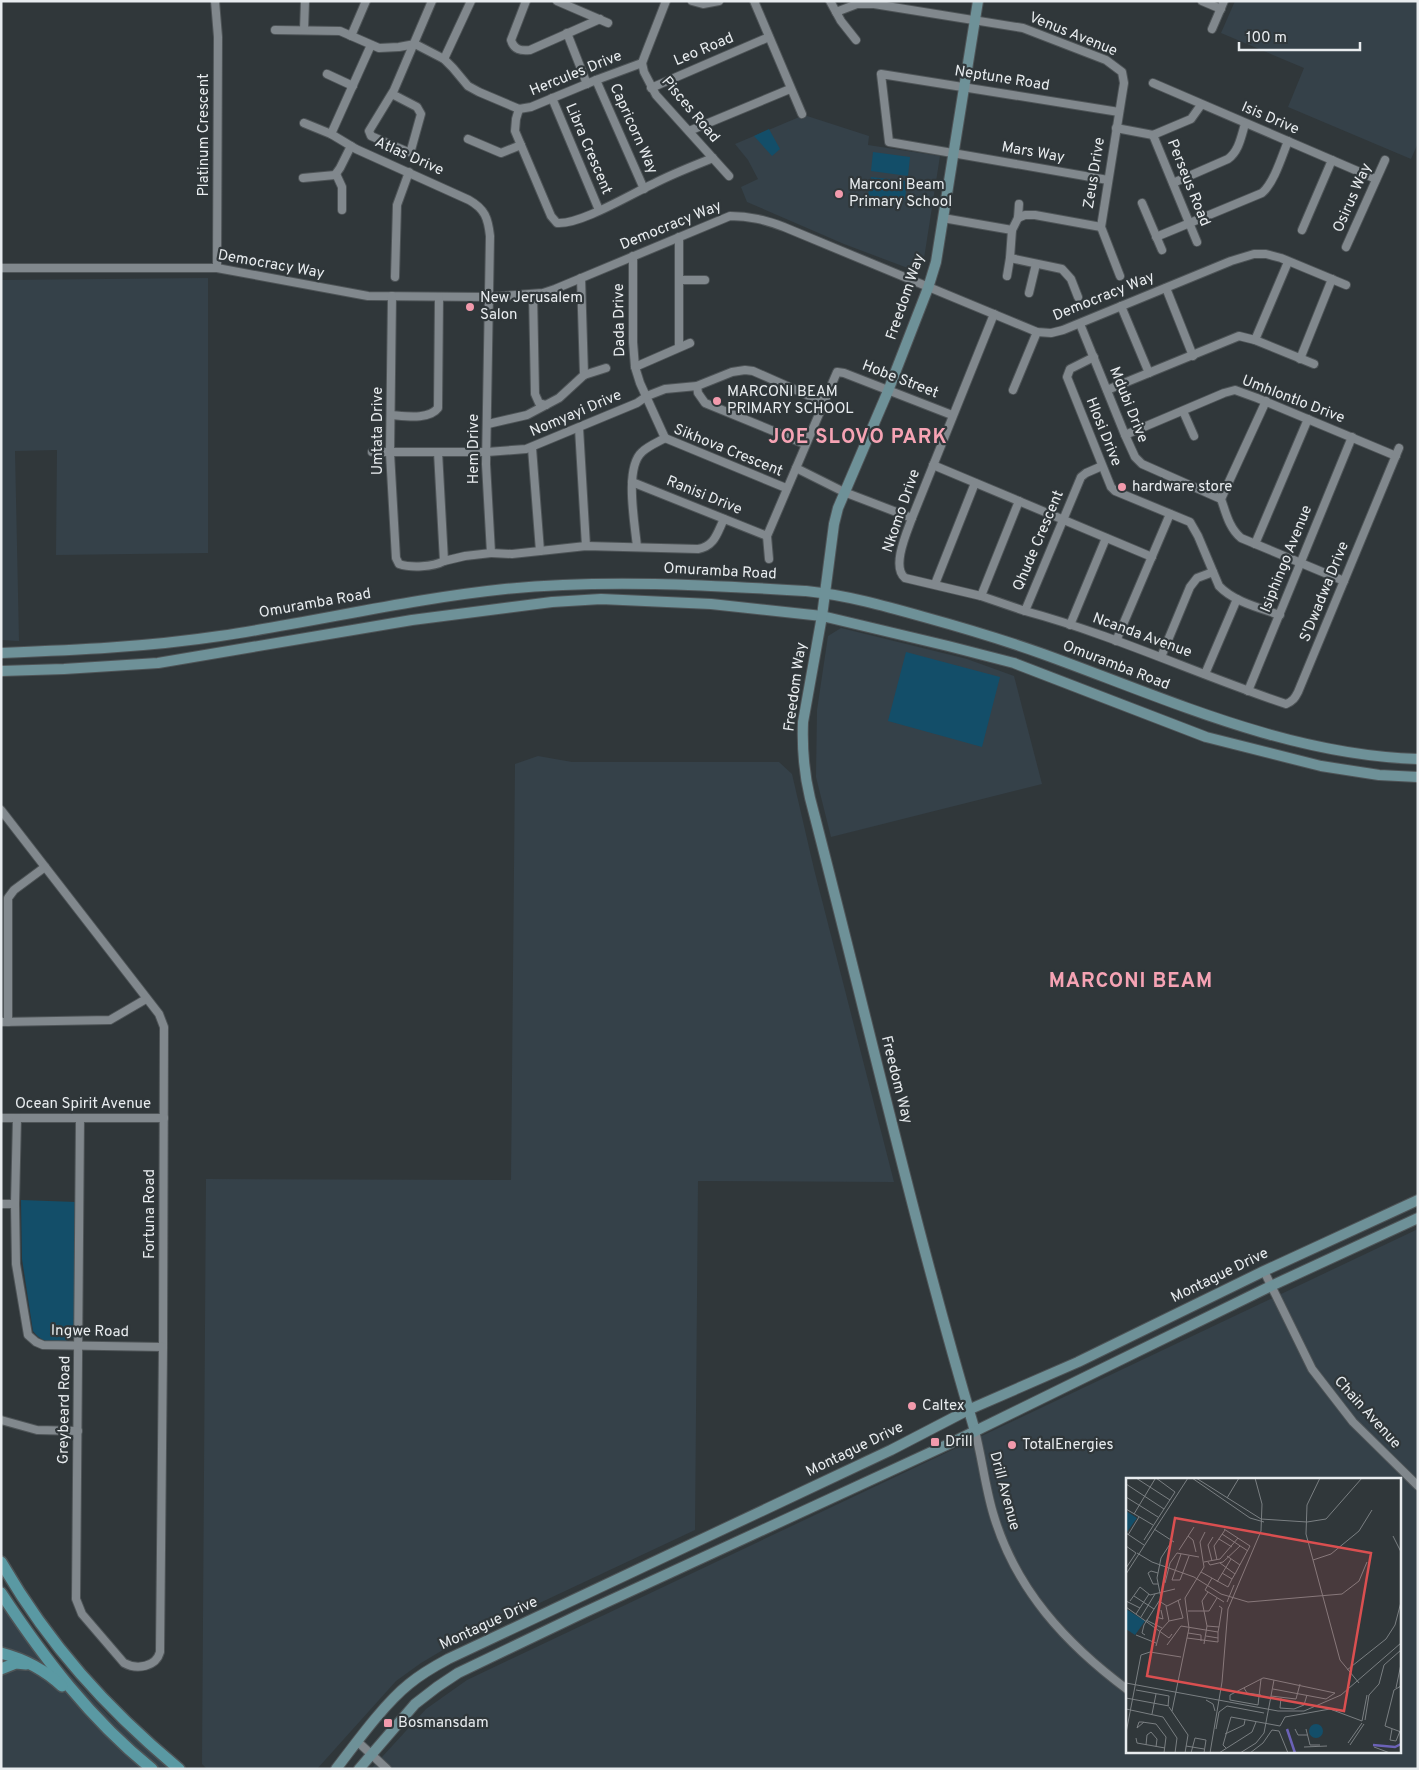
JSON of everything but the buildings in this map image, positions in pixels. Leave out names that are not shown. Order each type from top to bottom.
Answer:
[{"type":"main road","name":"Freedom Way","points":[[975,1431],[940,1311],[905,1178],[807,787],[803,754],[804,722],[822,616],[834,524],[844,492],[888,391],[928,288],[936,262],[978,1]]},
{"type":"main road","name":"Omuramba Road","points":[[1,653],[128,647],[204,638],[504,589],[662,583],[825,593],[863,600],[984,634],[1052,657],[1215,718],[1328,748],[1372,756],[1418,759]]},
{"type":"main road","name":"Omuramba Road","points":[[1,670],[64,669],[158,663],[402,622],[552,602],[601,599],[711,604],[822,616],[948,646],[1014,663],[1206,737],[1322,766],[1379,775],[1418,777]]},
{"type":"main road","name":"Montague Drive","points":[[336,1769],[392,1700],[408,1684],[435,1666],[891,1450],[968,1410],[1078,1362],[1264,1271],[1418,1200]]},
{"type":"main road","name":"Montague Drive","points":[[359,1769],[415,1704],[436,1687],[458,1673],[975,1431],[1271,1286],[1418,1218]]},
{"type":"main road","points":[[1,1562],[55,1644],[76,1670],[132,1728],[179,1769]]},
{"type":"main road","points":[[1,1593],[37,1646],[90,1710]]},
{"type":"main road","points":[[1,1654],[20,1658],[56,1681],[90,1710],[152,1769]]},
{"type":"main road","points":[[1,1669],[19,1663],[35,1666]]},
{"type":"street","name":"Platinum Crescent","points":[[214,1],[218,37],[216,268]]},
{"type":"street","points":[[304,30],[305,1]]},
{"type":"street","points":[[351,36],[366,1]]},
{"type":"street","points":[[392,94],[417,107],[421,114],[411,150],[408,152],[371,136],[369,132],[392,94],[432,1]]},
{"type":"street","points":[[444,59],[471,1]]},
{"type":"street","points":[[526,1],[511,40],[514,47],[523,51],[530,50],[567,33],[604,21],[561,2]]},
{"type":"street","points":[[642,63],[666,1]]},
{"type":"street","points":[[692,1],[703,4],[719,1]]},
{"type":"street","points":[[754,1],[802,114]]},
{"type":"street","points":[[830,1],[856,40]]},
{"type":"street","points":[[1202,1],[1222,5],[1212,29]]},
{"type":"street","name":"Venus Avenue","points":[[836,12],[857,4],[874,4],[1029,30],[1106,60],[1122,72]]},
{"type":"street","points":[[275,30],[340,31],[371,45],[388,48],[415,44]]},
{"type":"street","points":[[567,33],[587,84]]},
{"type":"street","name":"Leo Road","points":[[651,88],[769,37]]},
{"type":"street","name":"Hercules Drive","points":[[415,44],[444,59],[468,86],[519,109],[531,108],[596,80],[642,63]]},
{"type":"street","points":[[331,134],[371,45]]},
{"type":"street","name":"Pisces Road","points":[[642,63],[651,88],[729,176]]},
{"type":"street","name":"Zeus Drive","points":[[1120,276],[1101,227],[1124,82],[1122,72]]},
{"type":"street","points":[[327,74],[353,86]]},
{"type":"street","name":"Neptune Road","points":[[881,74],[1119,112]]},
{"type":"street","name":"Mars Way","points":[[881,74],[889,142],[1108,180]]},
{"type":"street","name":"Capricorn Way","points":[[596,80],[644,189]]},
{"type":"street","name":"Isis Drive","points":[[1153,83],[1376,179]]},
{"type":"street","points":[[689,132],[790,88]]},
{"type":"street","name":"Libra Crescent","points":[[552,98],[599,210]]},
{"type":"street","points":[[1116,128],[1152,135],[1191,119],[1201,105]]},
{"type":"street","name":"Libra Crescent","points":[[519,109],[514,127],[553,219],[557,223],[566,222],[620,201]]},
{"type":"street","name":"Atlas Drive","points":[[304,123],[479,205],[488,222],[490,236],[489,297]]},
{"type":"street","points":[[1174,183],[1228,160],[1233,156],[1245,124]]},
{"type":"street","name":"Perseus Road","points":[[1152,135],[1174,183],[1197,242]]},
{"type":"street","points":[[468,140],[501,153],[521,145]]},
{"type":"street","points":[[1156,237],[1262,193],[1267,189],[1288,141]]},
{"type":"street","points":[[303,178],[330,177],[336,174],[351,146]]},
{"type":"street","name":"Capricorn Way","points":[[620,201],[713,158]]},
{"type":"street","points":[[1302,230],[1332,160]]},
{"type":"street","name":"Osirus Way","points":[[1346,247],[1385,160]]},
{"type":"street","points":[[395,277],[397,205],[409,172]]},
{"type":"street","points":[[336,174],[342,187],[342,210]]},
{"type":"street","points":[[1142,203],[1162,250]]},
{"type":"street","points":[[1007,276],[1012,230],[1018,218],[1019,204]]},
{"type":"street","points":[[1018,218],[1025,215],[1035,215],[1101,227]]},
{"type":"street","name":"Democracy Way","points":[[1,268],[216,268],[368,296],[489,297],[533,294],[555,289],[730,216],[757,217],[784,227],[1037,332],[1057,332],[1080,324],[1231,261],[1254,254],[1266,254],[1346,285]]},
{"type":"street","points":[[943,218],[1012,230]]},
{"type":"street","points":[[679,347],[680,237]]},
{"type":"street","name":"Dada Drive","points":[[634,256],[633,342],[635,367],[665,438]]},
{"type":"street","points":[[1010,258],[1062,269],[1071,279],[1078,297]]},
{"type":"street","points":[[1255,340],[1288,262]]},
{"type":"street","points":[[1029,293],[1036,264]]},
{"type":"street","points":[[581,278],[584,375]]},
{"type":"street","points":[[1300,358],[1332,279]]},
{"type":"street","points":[[680,280],[705,280]]},
{"type":"street","points":[[1166,288],[1192,356]]},
{"type":"street","points":[[533,294],[535,394],[539,402],[546,405]]},
{"type":"street","name":"Umtata Drive","points":[[392,296],[390,453],[396,558],[399,564],[406,566],[429,565],[444,561]]},
{"type":"street","points":[[391,415],[415,416],[429,414],[438,408],[439,297]]},
{"type":"street","name":"Hem Drive","points":[[489,297],[487,452],[491,553]]},
{"type":"street","points":[[1121,306],[1149,373]]},
{"type":"street","name":"Nkomo Drive","points":[[905,578],[901,575],[898,568],[903,544],[932,465],[994,314]]},
{"type":"street","name":"Mdubi Drive","points":[[1080,324],[1135,457],[1142,464],[1221,499]]},
{"type":"street","points":[[1013,390],[1037,332]]},
{"type":"street","points":[[1107,390],[1239,336],[1255,340],[1314,364]]},
{"type":"street","points":[[635,367],[690,343]]},
{"type":"street","name":"Hlosi Drive","points":[[1094,357],[1070,369],[1067,377],[1108,483],[1115,491],[1190,522],[1213,572],[1225,592],[1280,615]]},
{"type":"street","points":[[488,424],[522,417],[559,398],[584,375],[606,368]]},
{"type":"street","name":"Nomyayi Drive","points":[[372,452],[487,452],[532,448],[665,389],[696,386],[732,372],[745,370],[753,371],[823,402]]},
{"type":"street","name":"Hobe Street","points":[[823,402],[837,371],[844,372],[952,416]]},
{"type":"street","points":[[696,386],[698,393],[705,403],[805,444]]},
{"type":"street","name":"Umhlontlo Drive","points":[[1125,435],[1230,390],[1242,391],[1352,437],[1398,452]]},
{"type":"street","points":[[1266,401],[1221,499],[1227,516],[1235,532],[1241,538],[1344,581]]},
{"type":"street","points":[[769,559],[767,536],[823,402]]},
{"type":"street","points":[[1183,411],[1194,436]]},
{"type":"street","points":[[1255,544],[1308,419]]},
{"type":"street","points":[[579,428],[586,546]]},
{"type":"street","name":"Isiphingo Avenue","points":[[1248,691],[1352,437]]},
{"type":"street","name":"Sikhova Crescent","points":[[637,547],[632,482],[634,466],[641,453],[665,438],[786,488]]},
{"type":"street","points":[[532,448],[540,551]]},
{"type":"street","points":[[438,452],[444,561],[491,553],[512,554],[586,546],[707,548],[724,519]]},
{"type":"street","name":"S'Dwadwa Drive","points":[[1248,691],[1286,704],[1294,700],[1398,452]]},
{"type":"street","points":[[932,465],[1152,557]]},
{"type":"street","name":"Qhude Crescent","points":[[905,578],[981,596],[1025,611],[1080,477],[1102,466]]},
{"type":"street","points":[[796,468],[844,492],[912,518]]},
{"type":"street","name":"Ranisi Drive","points":[[632,482],[767,536]]},
{"type":"street","points":[[935,584],[975,483]]},
{"type":"street","points":[[981,596],[1019,501]]},
{"type":"street","points":[[1116,641],[1170,514]]},
{"type":"street","points":[[1070,625],[1106,538]]},
{"type":"street","points":[[1161,657],[1190,587],[1198,578],[1213,572]]},
{"type":"street","points":[[1205,674],[1238,599]]},
{"type":"street","name":"Ncanda Avenue","points":[[1025,611],[1161,657],[1248,691]]},
{"type":"street","name":"Fortuna Road","points":[[1,810],[158,1014],[164,1027],[160,1652],[157,1660],[153,1664],[146,1666]]},
{"type":"street","points":[[45,866],[14,890],[8,898],[4,1022],[110,1020],[146,999]]},
{"type":"street","name":"Ocean Spirit Avenue","points":[[1,1118],[164,1118]]},
{"type":"street","name":"Ingwe Road","points":[[17,1118],[16,1264],[28,1335],[43,1345],[163,1347]]},
{"type":"street","name":"Greybeard Road","points":[[80,1118],[77,1605],[82,1614],[124,1663],[129,1666],[146,1666]]},
{"type":"street","points":[[1,1204],[15,1204]]},
{"type":"street","name":"Chain Avenue","points":[[1264,1271],[1312,1369],[1353,1422],[1418,1486]]},
{"type":"street","points":[[1,1420],[37,1430],[78,1431]]},
{"type":"street","name":"Drill Avenue","points":[[975,1431],[994,1516],[1020,1577],[1052,1622],[1094,1664],[1126,1688]]},
{"type":"street","points":[[358,1742],[387,1769]]},
{"type":"shaded area","points":[[1235,1],[1418,1],[1418,143],[1411,159],[1288,107],[1304,68],[1221,33]]},
{"type":"shaded area","name":"Marconi Beam Primary School","points":[[804,115],[869,136],[868,145],[940,156],[923,265],[913,270],[844,244],[747,202],[741,187],[758,179],[748,160],[735,144]]},
{"type":"shaded area","points":[[769,129],[780,149],[772,156],[754,136]]},
{"type":"shaded area","points":[[873,152],[910,157],[908,176],[871,171]]},
{"type":"shaded area","points":[[871,177],[907,181],[905,200],[868,196]]},
{"type":"shaded area","points":[[208,278],[208,553],[56,555],[57,450],[15,451],[19,641],[1,640],[1,280]]},
{"type":"shaded area","points":[[841,628],[967,659],[1014,676],[1042,784],[831,837],[816,777],[817,710],[828,636]]},
{"type":"shaded area","points":[[906,652],[1000,677],[982,747],[888,721]]},
{"type":"shaded area","points":[[538,756],[572,762],[779,762],[792,774],[814,869],[894,1182],[698,1181],[695,1530],[531,1607],[522,1604],[489,1620],[485,1629],[453,1644],[396,1681],[317,1769],[207,1769],[202,1764],[206,1179],[511,1180],[515,764]]},
{"type":"shaded area","points":[[21,1200],[76,1202],[75,1336],[64,1342],[47,1342],[33,1331],[22,1259]]},
{"type":"shaded area","points":[[1418,1229],[1418,1769],[371,1769],[426,1709],[467,1680]]},
{"type":"shaded area","points":[[1,1581],[45,1648],[109,1716],[170,1769],[1,1769]]},
{"type":"place","name":"Marconi Beam Primary School","points":[[839,194]]},
{"type":"place","name":"New Jerusalem Salon","points":[[470,307]]},
{"type":"place","name":"MARCONI BEAM PRIMARY SCHOOL","points":[[717,401]]},
{"type":"place","name":"hardware store","points":[[1122,487]]},
{"type":"place","name":"Caltex","points":[[912,1406]]},
{"type":"place","name":"Drill","points":[[935,1442]]},
{"type":"place","name":"TotalEnergies","points":[[1012,1445]]},
{"type":"place","name":"Bosmansdam","points":[[388,1723]]},
{"type":"district","name":"JOE SLOVO PARK","points":[[858,438]]},
{"type":"district","name":"MARCONI BEAM","points":[[1131,982]]}]
